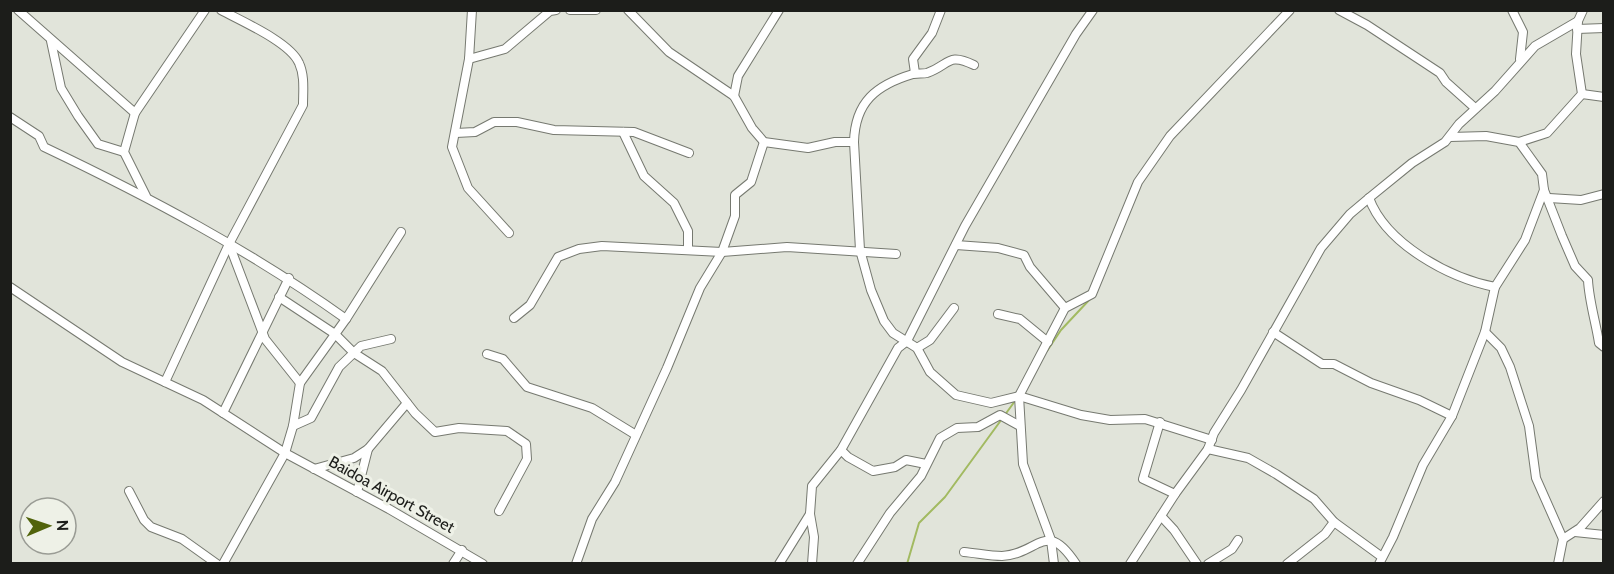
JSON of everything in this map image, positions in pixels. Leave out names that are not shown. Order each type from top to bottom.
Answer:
[{"type":"street","points":[[18,10],[135,113]]},
{"type":"street","points":[[146,196],[124,152],[135,113],[206,10]]},
{"type":"street","points":[[165,382],[229,244],[303,105],[304,82],[299,61],[285,47],[221,10]]},
{"type":"street","points":[[472,10],[469,59],[452,147],[468,188],[509,233]]},
{"type":"street","points":[[469,59],[505,49],[550,11],[556,10]]},
{"type":"street","points":[[570,10],[596,10]]},
{"type":"street","points":[[628,10],[669,52],[734,96],[752,128],[764,142],[807,148],[835,142],[854,142]]},
{"type":"street","points":[[734,96],[738,76],[779,10]]},
{"type":"street","points":[[915,73],[913,59],[932,33],[941,10]]},
{"type":"street","points":[[812,564],[814,537],[810,514],[812,486],[841,450],[898,348],[907,341],[956,245],[1076,34],[1093,10]]},
{"type":"street","points":[[1054,564],[1051,540],[1023,464],[1019,396],[1065,308],[1092,294],[1138,182],[1170,136],[1290,10]]},
{"type":"street","points":[[1339,10],[1440,73],[1475,108]]},
{"type":"street","points":[[1512,10],[1522,32],[1520,59]]},
{"type":"street","points":[[1582,94],[1576,54],[1578,25],[1583,10]]},
{"type":"street","points":[[1130,564],[1175,494],[1208,449],[1321,248],[1350,214],[1450,138],[1475,108],[1495,91],[1520,59],[1535,46],[1578,25],[1604,28]]},
{"type":"street","points":[[51,41],[61,88],[78,117],[98,144],[124,152]]},
{"type":"street","points":[[974,65],[959,58],[948,60],[927,74],[915,73],[872,95],[859,109],[854,121],[860,250],[884,321],[893,333],[917,348],[930,372],[956,395],[991,403],[1019,396],[1081,415],[1160,422],[1212,440]]},
{"type":"street","points":[[1450,138],[1486,136],[1519,142],[1547,133],[1582,94]]},
{"type":"street","points":[[1582,94],[1604,97]]},
{"type":"street","points":[[10,117],[39,136],[44,147],[146,196],[289,278],[346,319]]},
{"type":"street","points":[[456,133],[475,132],[503,121],[554,130],[646,135],[661,144],[689,153]]},
{"type":"street","points":[[623,132],[644,176],[674,202],[688,231],[688,250]]},
{"type":"street","points":[[576,564],[592,519],[615,482],[700,288],[723,252],[735,216],[735,195],[751,182],[764,142]]},
{"type":"street","points":[[1519,142],[1542,174],[1544,190],[1575,266],[1588,280],[1588,295],[1596,316],[1599,344],[1604,347]]},
{"type":"street","points":[[1208,449],[1248,458],[1276,474],[1314,499],[1334,522],[1381,560],[1423,465],[1452,416],[1485,332],[1495,287],[1525,240],[1544,190]]},
{"type":"street","points":[[1549,198],[1581,200],[1604,194]]},
{"type":"street","points":[[1369,198],[1372,206],[1399,242],[1417,254],[1481,285],[1495,287]]},
{"type":"street","points":[[223,564],[285,453],[293,426],[300,383],[346,319],[401,232]]},
{"type":"street","points":[[229,244],[265,339],[300,383]]},
{"type":"street","points":[[956,245],[998,248],[1024,255],[1030,267],[1065,308]]},
{"type":"street","points":[[514,318],[530,305],[558,257],[579,249],[602,246],[723,252],[787,247],[896,254]]},
{"type":"street","points":[[223,413],[289,278]]},
{"type":"street","name":"Baidoa Airport Street","points":[[10,287],[122,362],[223,413],[285,453],[462,550],[483,564]]},
{"type":"street","points":[[279,297],[335,334],[354,353],[382,371],[407,404],[435,432],[459,428],[507,431],[526,444],[527,459],[499,511]]},
{"type":"street","points":[[917,348],[930,339],[954,308]]},
{"type":"street","points":[[998,314],[1020,319],[1048,342]]},
{"type":"street","points":[[1272,332],[1322,364],[1334,364],[1371,383],[1419,400],[1452,416]]},
{"type":"street","points":[[1485,332],[1501,348],[1510,367],[1529,426],[1536,478],[1563,539],[1558,564]]},
{"type":"street","points":[[293,426],[311,418],[339,368],[354,353],[362,346],[392,339]]},
{"type":"street","points":[[487,354],[503,359],[527,387],[592,408],[636,435]]},
{"type":"street","points":[[991,403],[1000,415],[1020,426]]},
{"type":"street","points":[[314,469],[354,458],[368,449],[407,404]]},
{"type":"street","points":[[857,564],[890,513],[921,476],[940,438],[957,428],[978,427],[1000,415]]},
{"type":"street","points":[[1160,422],[1143,479],[1175,494]]},
{"type":"street","points":[[357,492],[368,449]]},
{"type":"street","points":[[841,450],[848,457],[873,471],[895,467],[906,460],[926,464]]},
{"type":"street","points":[[129,491],[144,520],[152,527],[182,539],[217,564]]},
{"type":"street","points":[[1563,539],[1574,532],[1604,501]]},
{"type":"street","points":[[779,564],[810,514]]},
{"type":"street","points":[[1161,516],[1174,530],[1197,564]]},
{"type":"street","points":[[1287,564],[1325,534],[1334,522]]},
{"type":"street","points":[[1574,532],[1604,535]]},
{"type":"street","points":[[964,552],[1003,556],[1027,549],[1043,540],[1051,540],[1065,548],[1076,564]]},
{"type":"street","points":[[1208,564],[1232,549],[1238,540]]},
{"type":"street","points":[[453,564],[462,550]]},
{"type":"waterway","points":[[1278,28],[1294,10]]},
{"type":"waterway","points":[[1047,351],[1061,330],[1091,298]]},
{"type":"waterway","points":[[907,564],[919,523],[945,497],[1015,401]]}]
